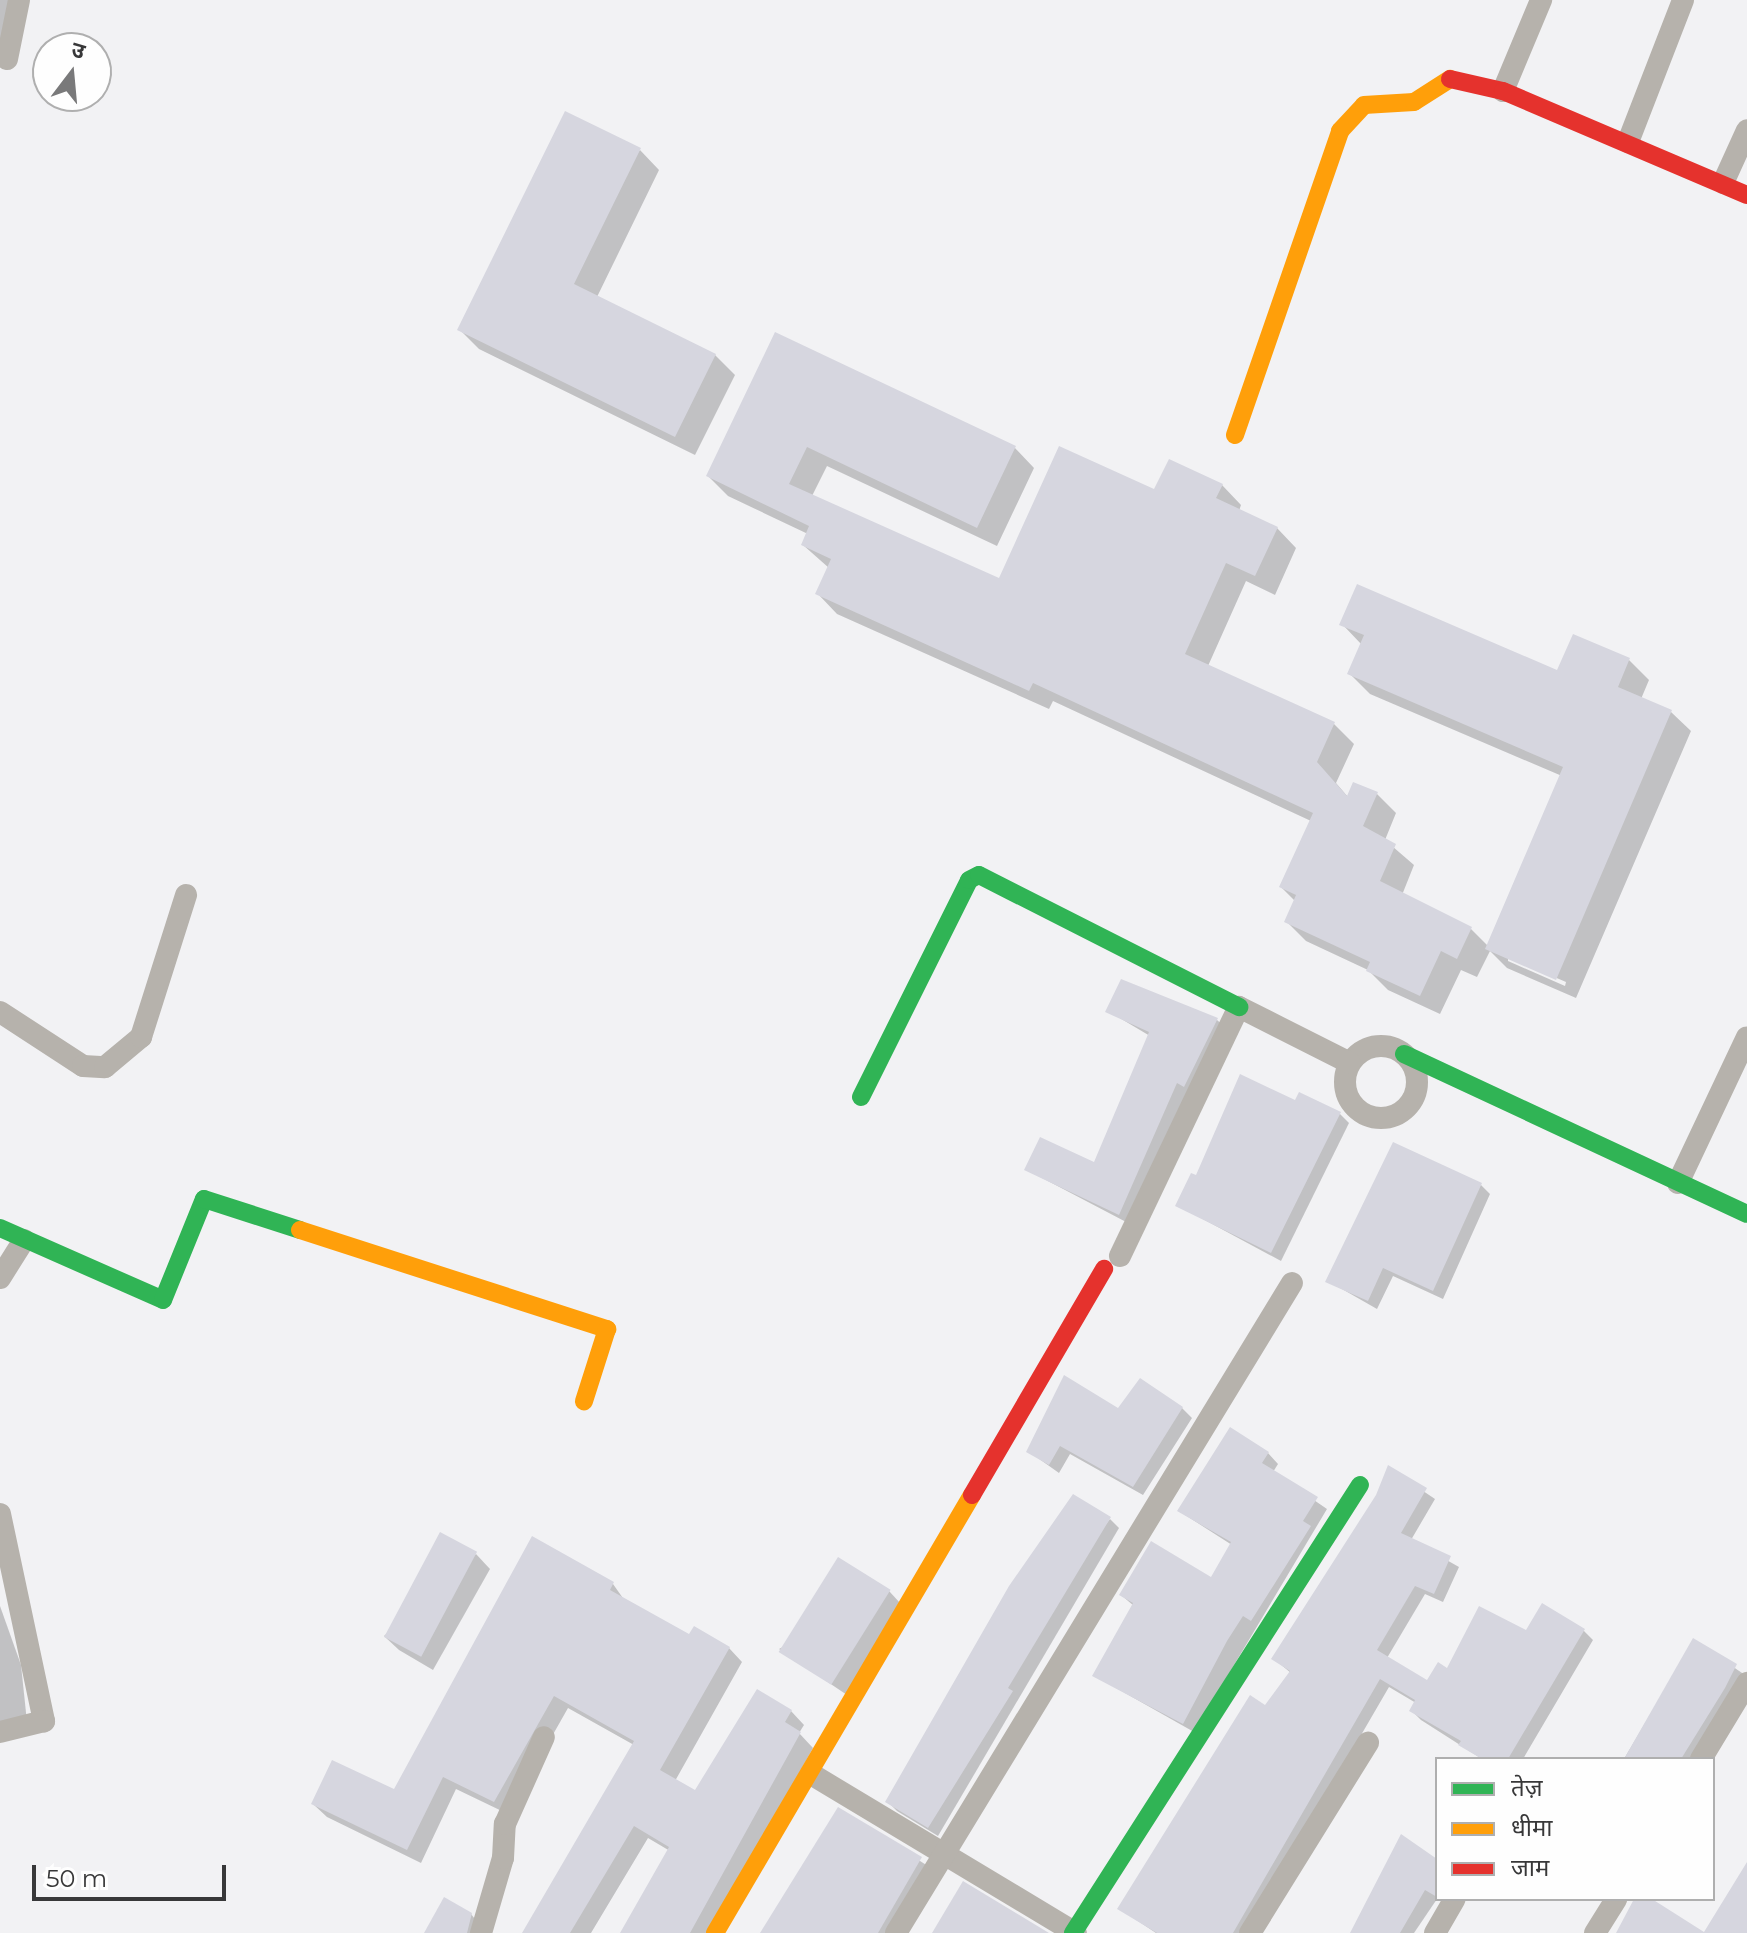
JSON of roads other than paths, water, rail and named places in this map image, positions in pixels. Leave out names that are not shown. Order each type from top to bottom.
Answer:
[{"type":"street","points":[[7,59],[19,0]]},
{"type":"street","points":[[1503,91],[1541,0]]},
{"type":"street","points":[[1628,142],[1683,0]]},
{"type":"street","points":[[1235,435],[1340,131],[1364,105],[1414,102],[1451,79],[1503,91],[1747,195]]},
{"type":"street","points":[[1723,183],[1747,130]]},
{"type":"street","points":[[861,1097],[969,880],[979,875],[1350,1063]]},
{"type":"street","points":[[0,1012],[83,1066],[105,1067],[141,1037],[186,895]]},
{"type":"street","points":[[715,1933],[1112,1263],[1239,1007]]},
{"type":"street","points":[[1678,1183],[1747,1037]]},
{"type":"street","points":[[1404,1054],[1417,1087],[1406,1108],[1385,1118],[1363,1113],[1347,1096],[1350,1063],[1358,1054],[1381,1046],[1404,1054],[1747,1214]]},
{"type":"street","points":[[0,1228],[163,1300],[204,1199],[607,1329],[584,1401]]},
{"type":"street","points":[[0,1278],[24,1240]]},
{"type":"street","points":[[896,1933],[1292,1283]]},
{"type":"street","points":[[811,1774],[1074,1933],[1360,1485]]},
{"type":"street","points":[[0,1514],[44,1721],[0,1732]]},
{"type":"street","points":[[1702,1757],[1747,1683]]},
{"type":"street","points":[[481,1933],[503,1858],[505,1824],[544,1737]]},
{"type":"street","points":[[1250,1933],[1368,1743]]},
{"type":"street","points":[[1435,1933],[1454,1901]]},
{"type":"street","points":[[1595,1933],[1615,1901]]}]
